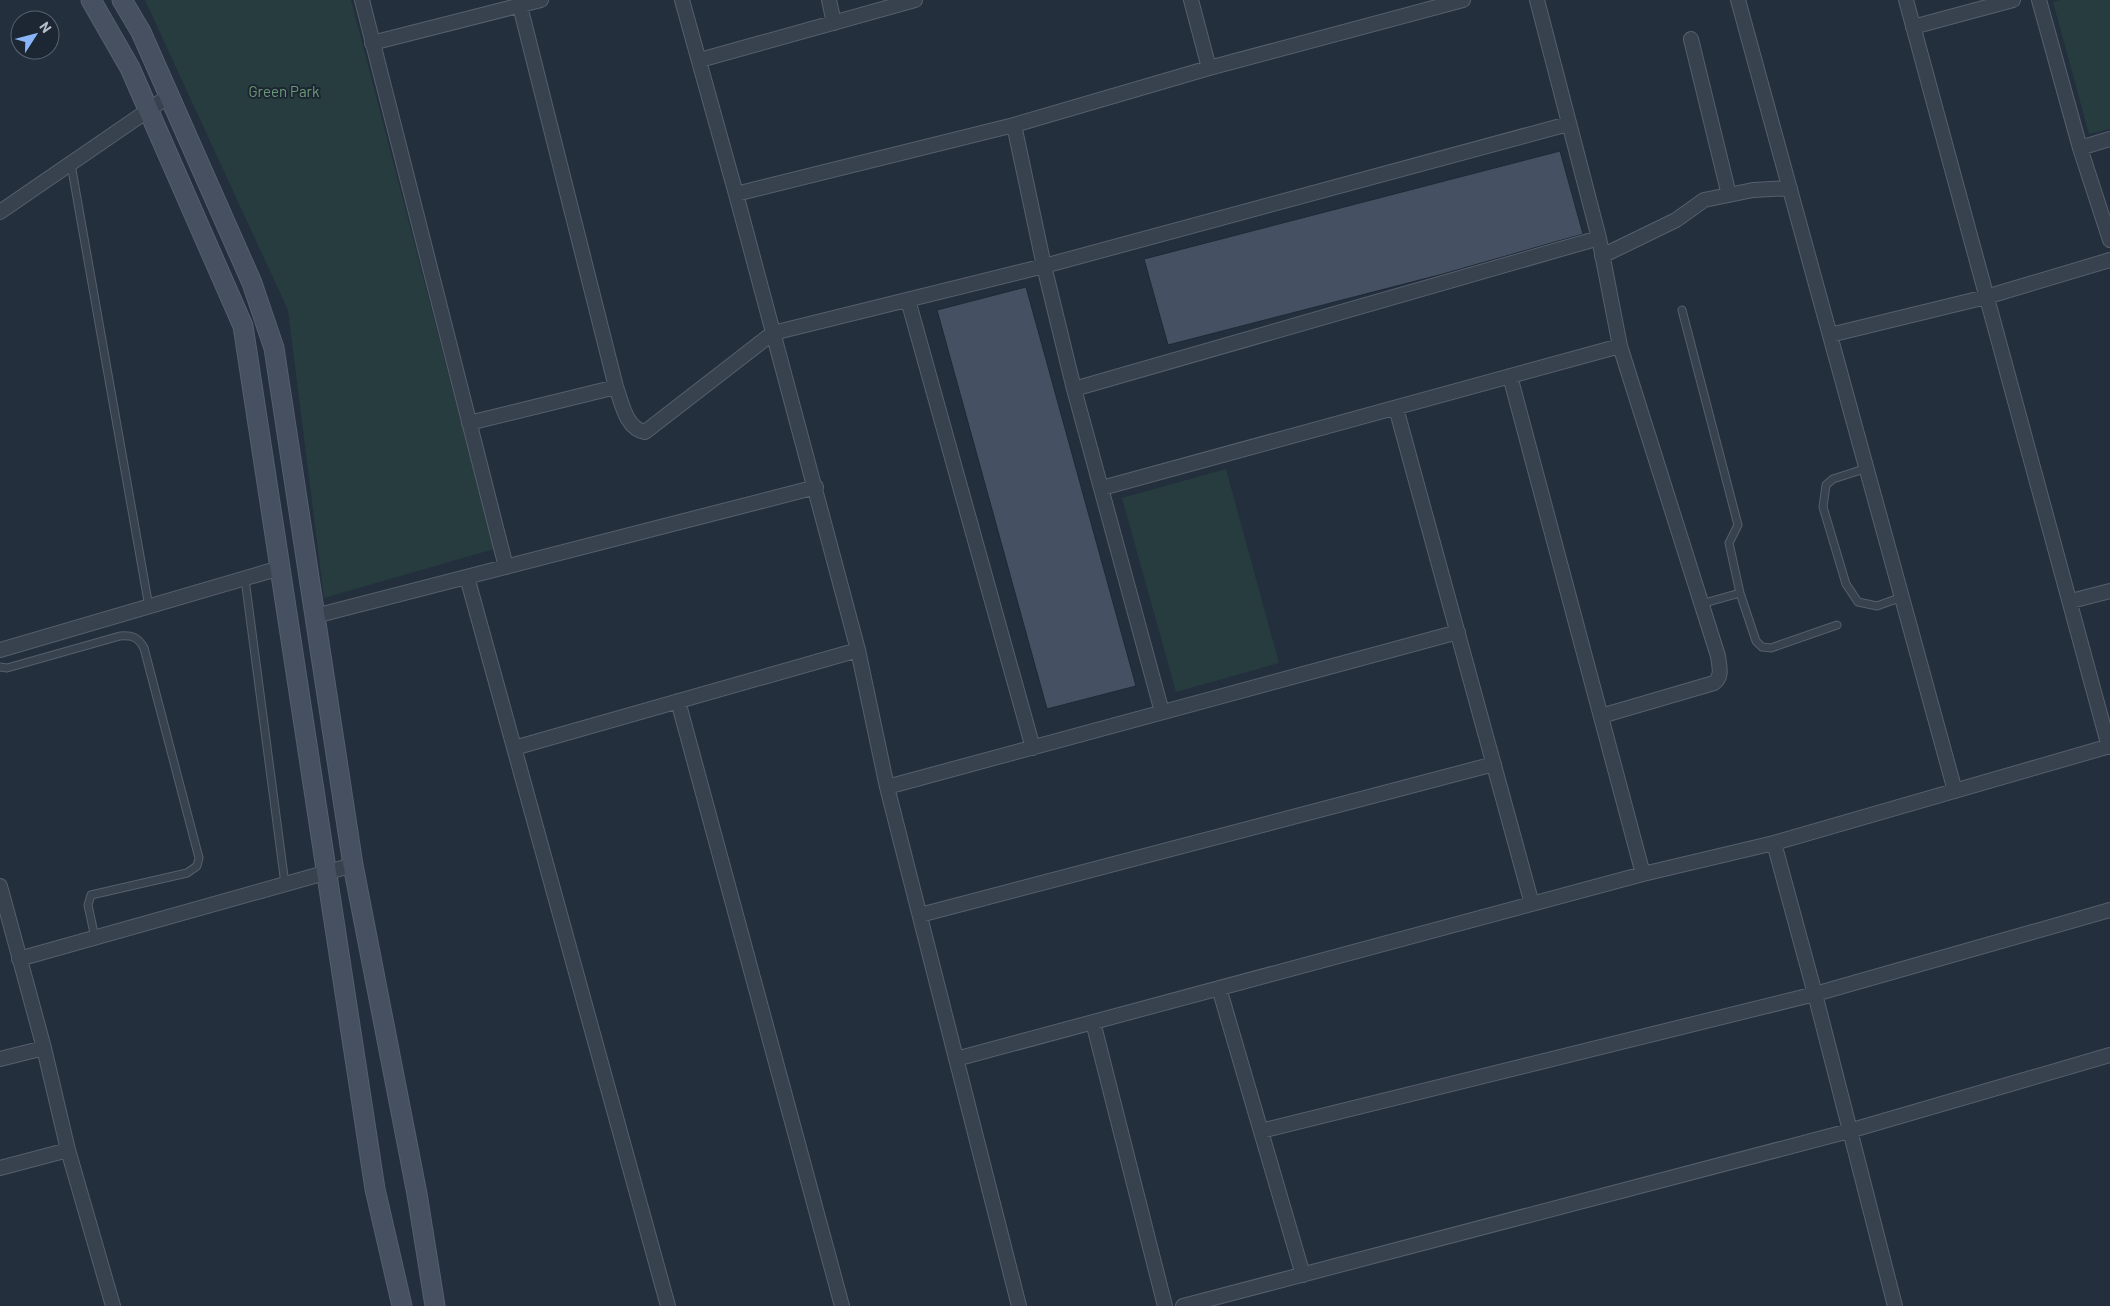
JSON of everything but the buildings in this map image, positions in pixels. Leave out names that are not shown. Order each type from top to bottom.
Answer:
[{"type":"street","points":[[91,0],[130,68],[243,326],[375,1189],[402,1306]]},
{"type":"street","points":[[122,0],[141,32],[252,283],[274,348],[353,865],[417,1194],[435,1306]]},
{"type":"street","points":[[362,0],[506,567]]},
{"type":"street","points":[[372,43],[542,0]]},
{"type":"street","points":[[682,0],[816,487],[858,650],[886,787],[1019,1306]]},
{"type":"street","points":[[829,0],[834,23]]},
{"type":"street","points":[[700,60],[915,0]]},
{"type":"street","points":[[1191,0],[1209,68]]},
{"type":"street","points":[[736,194],[1014,125],[1209,68],[1463,0]]},
{"type":"street","points":[[1537,0],[1599,238],[1620,346],[1718,656],[1720,674],[1717,681],[1601,716]]},
{"type":"street","points":[[1738,0],[1955,791]]},
{"type":"street","points":[[956,1059],[1643,874],[1774,843],[2110,746],[1906,0]]},
{"type":"street","points":[[1913,27],[2013,0]]},
{"type":"street","points":[[2040,0],[2080,148],[2110,240]]},
{"type":"street","points":[[520,6],[616,387],[632,426],[639,431],[646,432],[773,333],[1044,266],[1568,124]]},
{"type":"street","points":[[1691,39],[1729,195]]},
{"type":"street","points":[[0,212],[169,96]]},
{"type":"street","points":[[1014,125],[1044,266],[1074,389],[1162,712]]},
{"type":"street","points":[[2080,148],[2110,140]]},
{"type":"street","points":[[1602,256],[1676,220],[1704,200],[1753,190],[1790,188]]},
{"type":"street","points":[[1074,389],[1599,238]]},
{"type":"street","points":[[1830,335],[1986,297],[2110,260]]},
{"type":"street","points":[[908,300],[1033,748]]},
{"type":"street","points":[[1102,488],[1620,346]]},
{"type":"street","points":[[1510,376],[1643,874]]},
{"type":"street","points":[[469,423],[616,387]]},
{"type":"street","points":[[1396,408],[1532,904]]},
{"type":"street","points":[[315,616],[816,487]]},
{"type":"street","points":[[0,650],[150,608],[280,568]]},
{"type":"street","points":[[468,577],[668,1306]]},
{"type":"street","points":[[2071,601],[2110,591]]},
{"type":"street","points":[[886,787],[1458,632]]},
{"type":"street","points":[[514,748],[858,650]]},
{"type":"street","points":[[678,701],[842,1306]]},
{"type":"street","points":[[920,915],[1494,764]]},
{"type":"street","points":[[1774,843],[1895,1306]]},
{"type":"street","points":[[19,959],[353,865]]},
{"type":"street","points":[[0,886],[44,1048],[68,1150],[113,1306]]},
{"type":"street","points":[[1261,1131],[1815,994],[2110,910]]},
{"type":"street","points":[[1219,988],[1303,1274]]},
{"type":"street","points":[[1093,1022],[1165,1306]]},
{"type":"street","points":[[0,1060],[44,1048]]},
{"type":"street","points":[[1183,1306],[1849,1131],[2110,1055]]},
{"type":"street","points":[[0,1168],[68,1150]]},
{"type":"lane","points":[[71,164],[150,608]]},
{"type":"lane","points":[[1682,310],[1738,525],[1729,543],[1740,592],[1756,641],[1762,647],[1771,648],[1837,625]]},
{"type":"lane","points":[[1866,468],[1833,479],[1826,485],[1823,507],[1846,584],[1858,602],[1877,606],[1902,597]]},
{"type":"lane","points":[[245,579],[285,884]]},
{"type":"lane","points":[[1701,604],[1740,592]]},
{"type":"lane","points":[[0,667],[7,668],[120,636],[131,635],[140,640],[144,648],[199,858],[197,866],[187,873],[91,895],[88,905],[94,938]]},
{"type":"green space","name":"Green Park","points":[[145,0],[351,0],[494,549],[324,598],[288,310]]},
{"type":"green space","points":[[2061,0],[2110,0],[2110,129],[2089,134],[2053,2]]},
{"type":"green space","points":[[1226,469],[1279,663],[1176,692],[1122,498]]}]
